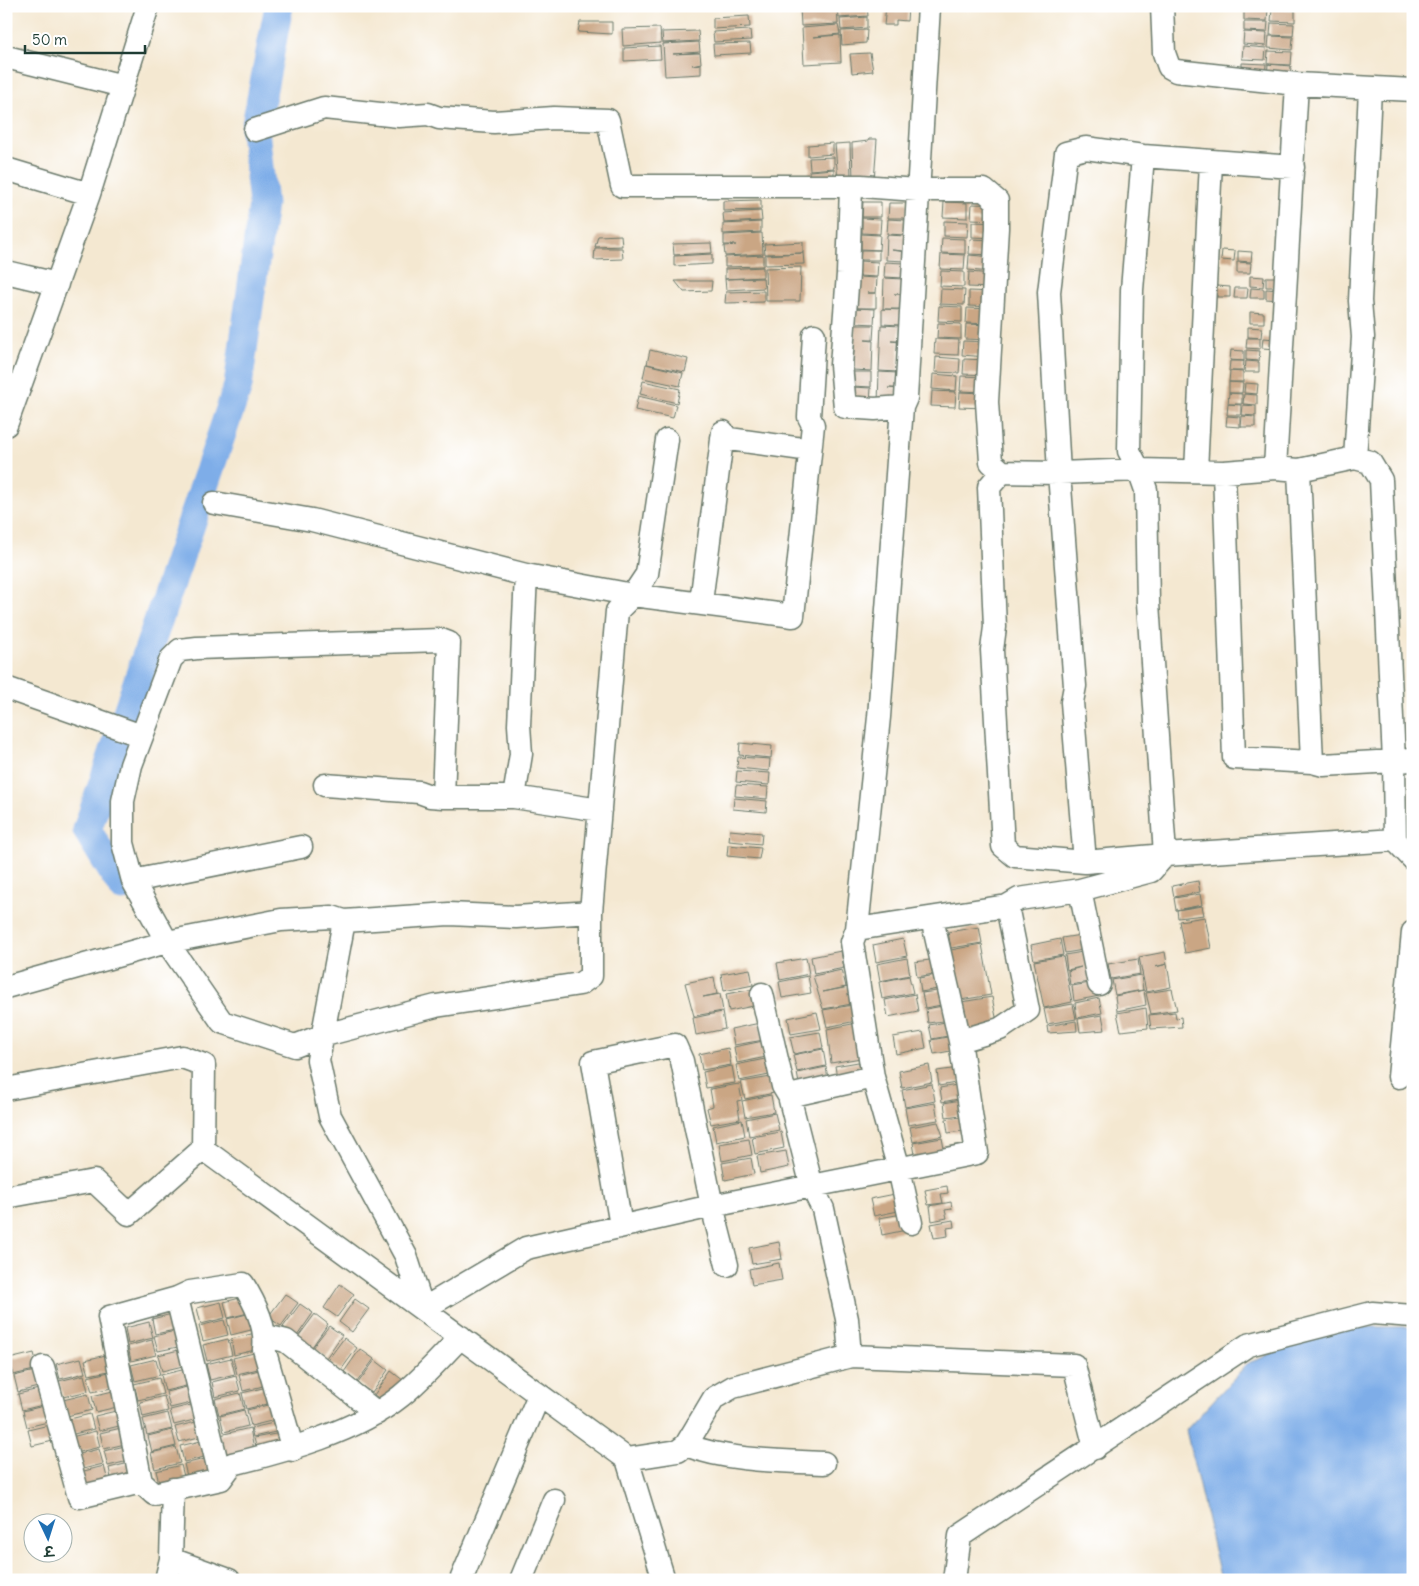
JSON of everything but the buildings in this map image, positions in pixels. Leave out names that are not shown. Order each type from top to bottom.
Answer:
[{"type":"street","points":[[6,426],[14,379],[57,284],[89,194],[148,6]]},
{"type":"street","points":[[911,1223],[899,1169],[873,1077],[852,942],[857,930],[878,717],[902,406],[906,398],[929,6]]},
{"type":"street","points":[[1162,6],[1164,53],[1169,68],[1196,75],[1297,84],[1413,90]]},
{"type":"street","points":[[6,57],[123,86]]},
{"type":"street","points":[[1275,468],[1297,84]]},
{"type":"street","points":[[1355,458],[1363,337],[1360,301],[1370,89]]},
{"type":"street","points":[[255,130],[324,108],[400,116],[428,114],[439,118],[494,122],[554,118],[608,120],[622,186],[850,187],[984,190],[997,201],[998,228],[987,402],[991,462],[1002,472],[1059,473],[1140,470],[1224,472],[1275,468],[1299,470],[1355,458],[1370,462],[1381,480],[1403,761],[1395,840],[1413,859]]},
{"type":"street","points":[[1085,862],[1072,702],[1075,686],[1059,473],[1049,292],[1066,153],[1086,148],[1143,156],[1293,167]]},
{"type":"street","points":[[857,930],[1007,906],[1019,900],[1080,890],[1152,872],[1165,854],[1148,603],[1146,490],[1140,470],[1129,451],[1132,290],[1143,156]]},
{"type":"street","points":[[1196,471],[1211,162]]},
{"type":"street","points":[[6,169],[89,194]]},
{"type":"street","points":[[850,187],[848,274],[841,365],[845,407],[875,409],[902,406]]},
{"type":"street","points":[[6,272],[57,284]]},
{"type":"street","points":[[214,503],[312,520],[526,574],[634,595],[701,602],[712,607],[792,616],[813,425],[810,417],[814,335]]},
{"type":"street","points":[[701,602],[722,435],[810,450]]},
{"type":"street","points":[[443,796],[449,643],[441,640],[180,650],[171,660],[131,765],[123,801],[123,843],[133,881],[167,942],[222,1022],[295,1046],[322,1036],[436,1006],[580,984],[592,976],[591,912],[617,611],[634,595],[646,574],[667,440]]},
{"type":"street","points":[[1299,470],[1312,762]]},
{"type":"street","points":[[1002,472],[989,487],[995,627],[992,650],[1003,846],[1015,856],[1085,862],[1165,854],[1395,840]]},
{"type":"street","points":[[1224,472],[1234,758],[1312,762],[1323,765],[1403,761]]},
{"type":"street","points":[[514,797],[521,754],[519,725],[526,574]]},
{"type":"street","points":[[6,688],[142,736]]},
{"type":"street","points":[[325,785],[419,792],[430,796],[514,797],[600,810]]},
{"type":"street","points":[[133,881],[302,847]]},
{"type":"street","points":[[1080,890],[1099,984]]},
{"type":"street","points":[[960,1042],[1000,1029],[1028,1010],[1007,906]]},
{"type":"street","points":[[6,987],[167,942],[281,920],[332,917],[344,921],[448,914],[516,917],[591,912]]},
{"type":"street","points":[[422,1309],[526,1248],[712,1206],[977,1152],[960,1042],[932,919]]},
{"type":"street","points":[[344,921],[318,1060],[330,1116],[406,1256],[422,1309]]},
{"type":"street","points":[[1399,1077],[1410,1000],[1413,932]]},
{"type":"street","points":[[762,994],[783,1086],[789,1096],[812,1187],[823,1209],[847,1319],[849,1344]]},
{"type":"street","points":[[621,1226],[593,1062],[676,1045],[682,1061],[712,1206],[727,1265]]},
{"type":"street","points":[[6,1088],[182,1057],[204,1065],[203,1149],[129,1214],[94,1181],[6,1197]]},
{"type":"street","points":[[789,1096],[873,1077]]},
{"type":"street","points":[[203,1149],[627,1459],[664,1580]]},
{"type":"street","points":[[293,1450],[264,1349],[266,1336],[252,1298],[243,1284],[190,1292],[177,1298],[109,1318],[141,1482],[154,1494],[221,1479],[232,1464],[293,1450],[377,1413],[402,1396],[461,1337]]},
{"type":"street","points":[[177,1298],[221,1479]]},
{"type":"street","points":[[954,1580],[960,1536],[1248,1345],[1372,1313],[1413,1316]]},
{"type":"street","points":[[266,1336],[286,1341],[377,1413]]},
{"type":"street","points":[[627,1459],[678,1451],[686,1446],[714,1398],[733,1387],[851,1356],[1074,1365],[1095,1448]]},
{"type":"street","points":[[43,1368],[79,1497],[141,1482]]},
{"type":"street","points":[[461,1580],[539,1394]]},
{"type":"street","points":[[686,1446],[701,1451],[783,1461],[824,1462]]},
{"type":"street","points":[[173,1489],[169,1569],[229,1580]]},
{"type":"street","points":[[521,1580],[554,1500]]},
{"type":"water","points":[[1345,1327],[1413,1327],[1413,1580],[1221,1580],[1186,1430],[1248,1363]]},
{"type":"waterway","points":[[122,887],[87,830],[238,386],[263,204],[255,130],[279,6]]}]
